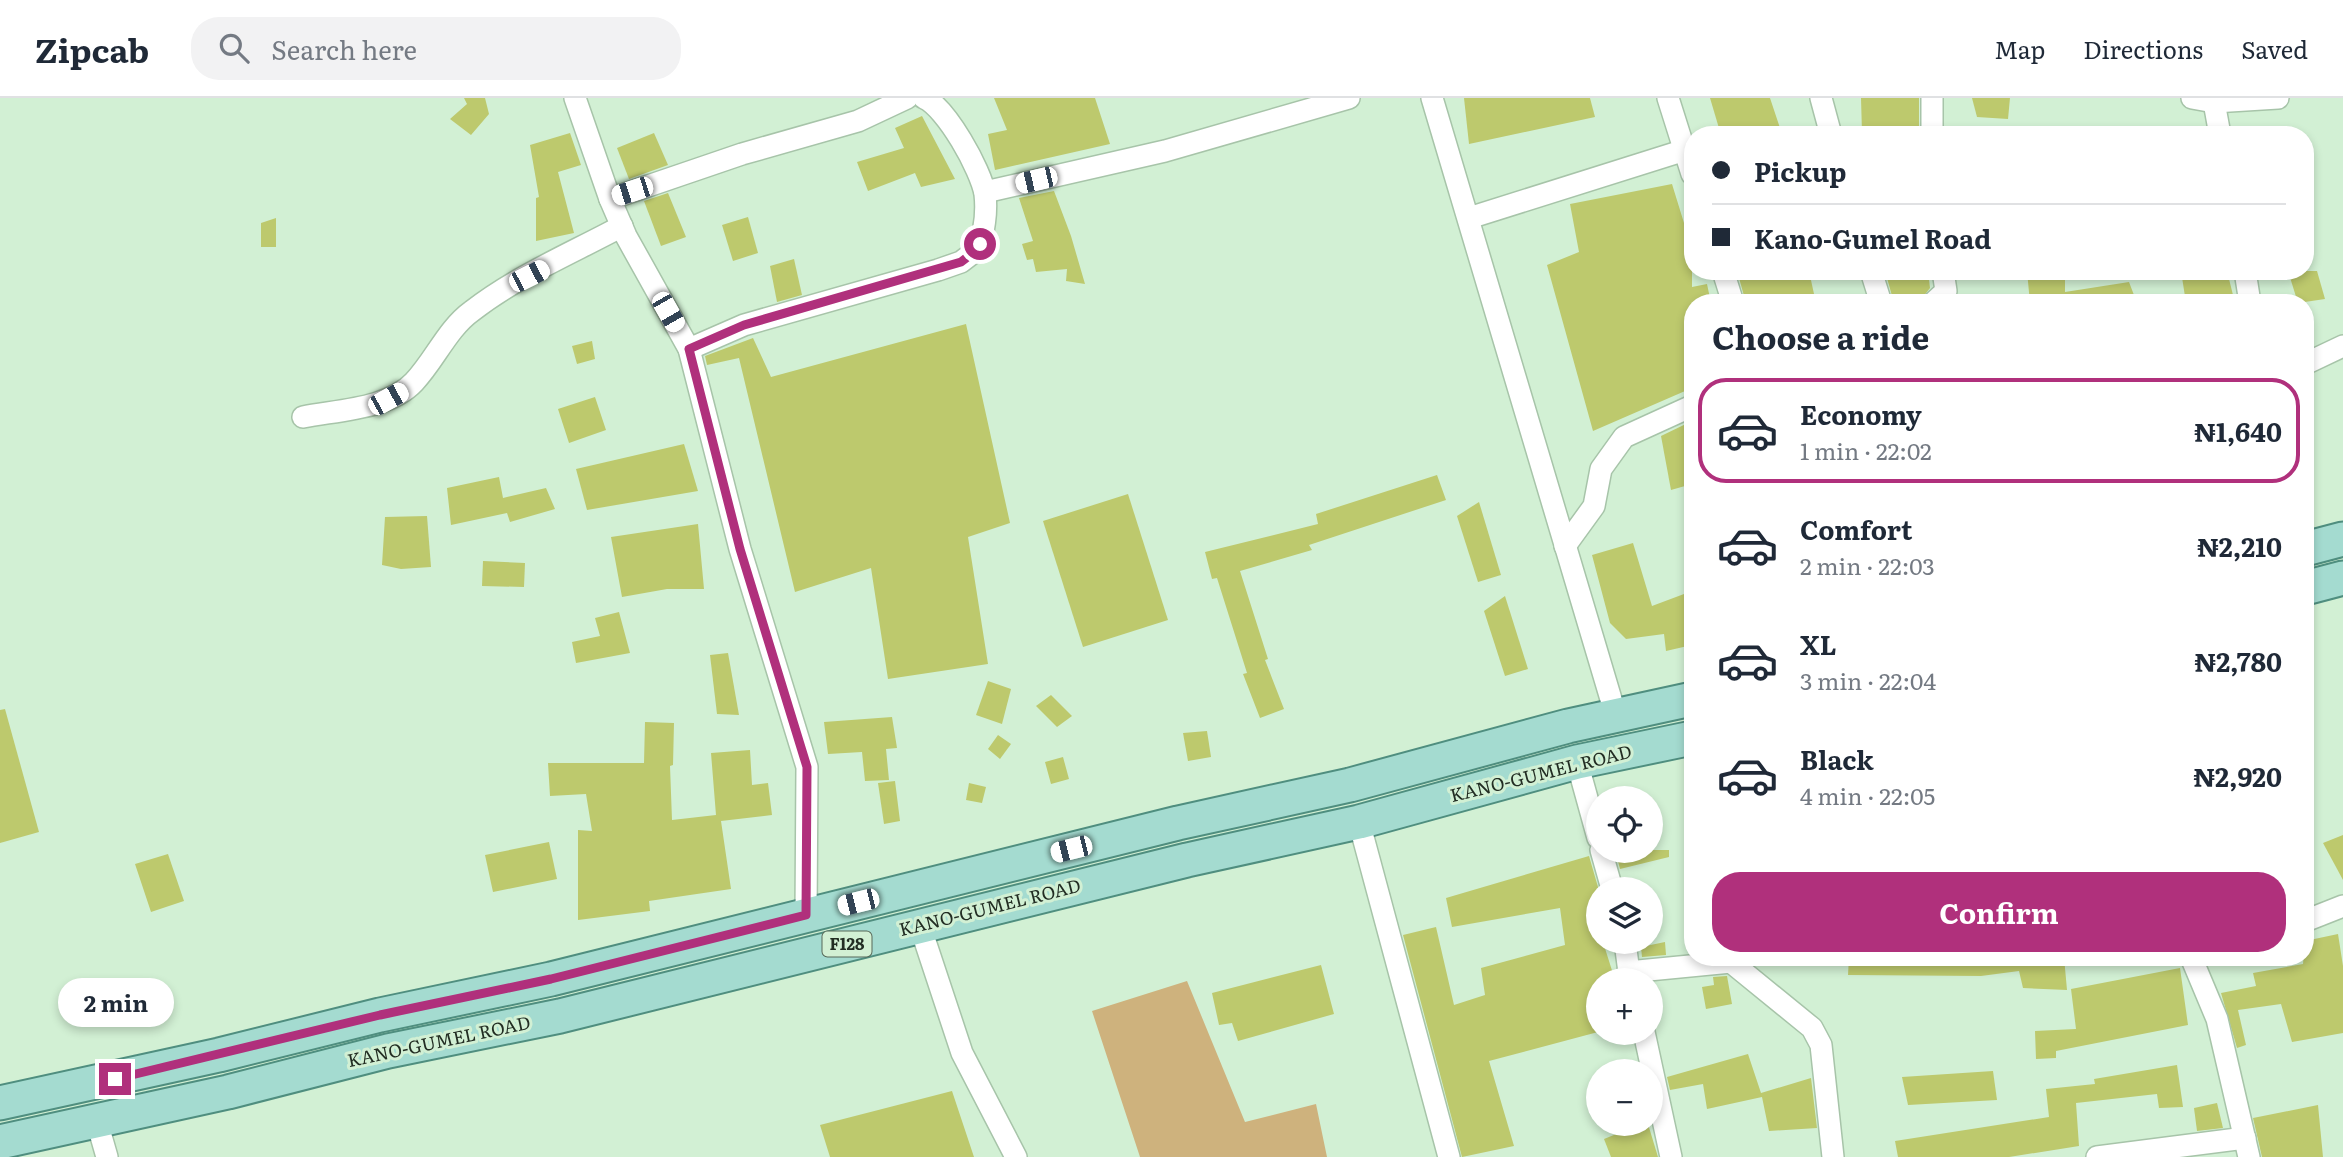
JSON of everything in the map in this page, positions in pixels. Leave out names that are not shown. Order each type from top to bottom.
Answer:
[{"type":"main road","points":[[2314,547],[2343,540]]},
{"type":"main road","points":[[2314,585],[2343,578]]},
{"type":"main road","name":"F128","points":[[0,1103],[219,1055],[380,1015],[551,979],[1178,823],[1350,785],[1568,726],[1684,701]]},
{"type":"main road","name":"KANO-GUMEL ROAD","points":[[0,1142],[228,1092],[388,1051],[560,1016],[1187,860],[1359,822],[1577,762],[1684,740]]},
{"type":"main road","points":[[219,1055],[228,1092]]},
{"type":"street","points":[[575,98],[622,226],[689,349],[740,549],[807,767],[806,915]]},
{"type":"street","points":[[610,199],[742,154],[858,121],[906,98]]},
{"type":"street","points":[[689,349],[744,325],[961,262],[978,249],[985,218],[985,192],[970,155],[943,114],[933,102],[923,98]]},
{"type":"street","points":[[985,192],[1165,151],[1349,98]]},
{"type":"street","points":[[1432,98],[1616,716]]},
{"type":"street","points":[[1668,98],[1684,147]]},
{"type":"street","points":[[1821,98],[1829,126]]},
{"type":"street","points":[[1932,98],[1932,126]]},
{"type":"street","points":[[2192,98],[2214,102],[2278,98]]},
{"type":"street","points":[[2214,102],[2218,126]]},
{"type":"street","points":[[1469,218],[1684,150]]},
{"type":"street","points":[[303,417],[388,399],[402,392],[414,382],[470,312],[508,286],[622,226]]},
{"type":"street","points":[[2314,360],[2343,346]]},
{"type":"street","points":[[1565,546],[1594,506],[1601,469],[1624,437],[1684,410]]},
{"type":"street","points":[[1577,762],[1586,795]]},
{"type":"street","points":[[1359,822],[1449,1157]]},
{"type":"street","points":[[2314,917],[2343,906]]},
{"type":"street","points":[[920,926],[962,1053],[1016,1157]]},
{"type":"street","points":[[1663,971],[1702,966]]},
{"type":"street","points":[[1736,966],[1812,1028],[1821,1045],[1833,1157]]},
{"type":"street","points":[[2097,1157],[2247,1148],[2217,1019],[2198,966]]},
{"type":"street","points":[[1647,1045],[1671,1157]]},
{"type":"street","points":[[97,1122],[107,1157]]},
{"type":"shaded area","points":[[1187,981],[1245,1122],[1316,1104],[1327,1157],[1140,1157],[1092,1011]]},
{"type":"building","points":[[464,98],[485,98],[489,114],[471,135],[450,119],[467,104]]},
{"type":"building","points":[[994,98],[1095,98],[1110,144],[995,170],[988,134],[1007,130]]},
{"type":"building","points":[[1464,98],[1590,98],[1595,117],[1469,144]]},
{"type":"building","points":[[1710,98],[1770,98],[1779,126],[1718,126]]},
{"type":"building","points":[[1861,98],[1919,98],[1919,126],[1862,126]]},
{"type":"building","points":[[1972,98],[2010,98],[2008,119],[1977,117]]},
{"type":"building","points":[[922,116],[955,179],[921,187],[915,173],[868,191],[857,162],[904,148],[895,128]]},
{"type":"building","points":[[570,133],[581,165],[558,172],[574,233],[536,241],[536,198],[539,197],[530,145]]},
{"type":"building","points":[[654,133],[668,165],[629,179],[617,148]]},
{"type":"building","points":[[1672,184],[1684,223],[1684,280],[1692,280],[1692,287],[1707,284],[1709,294],[1684,294],[1684,391],[1593,431],[1547,265],[1579,252],[1570,204]]},
{"type":"building","points":[[1054,191],[1085,284],[1066,281],[1067,269],[1036,272],[1033,259],[1027,260],[1022,244],[1033,241],[1019,198]]},
{"type":"building","points":[[668,193],[686,237],[661,246],[644,201]]},
{"type":"building","points":[[748,217],[758,253],[733,261],[722,225]]},
{"type":"building","points":[[276,218],[276,247],[261,247],[261,223]]},
{"type":"building","points":[[794,259],[802,295],[777,302],[770,266]]},
{"type":"building","points":[[2314,271],[2317,271],[2325,299],[2314,301],[2314,294],[2295,294],[2291,280],[2314,280]]},
{"type":"building","points":[[1740,280],[1811,280],[1814,294],[1743,294]]},
{"type":"building","points":[[1888,280],[1929,280],[1930,288],[1925,294],[1891,294]]},
{"type":"building","points":[[2028,280],[2065,280],[2065,292],[2129,282],[2134,294],[2029,294]]},
{"type":"building","points":[[2182,280],[2229,280],[2233,294],[2185,294]]},
{"type":"building","points":[[966,324],[1010,523],[968,537],[988,664],[888,679],[871,568],[795,592],[739,358],[707,365],[705,356],[753,338],[771,377]]},
{"type":"building","points":[[592,341],[595,359],[577,364],[572,346]]},
{"type":"building","points":[[595,397],[606,430],[569,443],[558,409]]},
{"type":"building","points":[[1684,425],[1684,486],[1671,490],[1661,436]]},
{"type":"building","points":[[684,444],[698,491],[587,510],[576,469]]},
{"type":"building","points":[[1437,475],[1446,500],[1309,545],[1312,550],[1240,571],[1268,659],[1265,660],[1284,709],[1260,718],[1243,674],[1247,673],[1217,578],[1212,579],[1205,552],[1318,524],[1316,514]]},
{"type":"building","points":[[499,477],[503,498],[546,488],[555,509],[510,522],[507,513],[451,525],[447,488]]},
{"type":"building","points":[[1128,494],[1168,620],[1083,647],[1043,521]]},
{"type":"building","points":[[1479,502],[1501,575],[1478,582],[1457,516]]},
{"type":"building","points":[[427,516],[431,567],[401,569],[382,565],[385,517]]},
{"type":"building","points":[[698,524],[704,589],[667,589],[622,597],[611,537]]},
{"type":"building","points":[[1633,543],[1652,606],[1684,594],[1684,647],[1666,651],[1664,634],[1626,639],[1610,623],[1592,555]]},
{"type":"building","points":[[483,561],[525,563],[524,587],[482,586]]},
{"type":"building","points":[[1505,596],[1528,669],[1505,676],[1484,611]]},
{"type":"building","points":[[619,612],[630,653],[576,663],[572,642],[600,636],[595,618]]},
{"type":"building","points":[[728,653],[739,715],[717,714],[710,655]]},
{"type":"building","points":[[988,681],[1011,689],[1002,724],[976,715]]},
{"type":"building","points":[[1051,695],[1072,716],[1057,727],[1036,706]]},
{"type":"building","points":[[5,709],[39,832],[0,843],[0,710]]},
{"type":"building","points":[[892,717],[897,748],[886,749],[889,780],[865,781],[862,752],[828,754],[824,722]]},
{"type":"building","points":[[645,722],[674,723],[673,765],[670,766],[672,820],[716,815],[711,753],[750,750],[752,785],[768,783],[772,815],[721,821],[731,889],[649,901],[650,911],[578,920],[578,830],[592,831],[586,794],[550,796],[548,763],[644,763]]},
{"type":"building","points":[[1207,731],[1211,757],[1188,761],[1183,733]]},
{"type":"building","points":[[998,735],[1011,744],[1000,759],[988,749]]},
{"type":"building","points":[[1063,757],[1069,779],[1051,784],[1045,762]]},
{"type":"building","points":[[895,781],[900,821],[884,824],[878,783]]},
{"type":"building","points":[[969,783],[986,787],[982,803],[966,800]]},
{"type":"building","points":[[2343,835],[2343,880],[2323,843]]},
{"type":"building","points":[[549,842],[557,879],[493,892],[485,855]]},
{"type":"building","points":[[1663,850],[1669,850],[1669,857],[1663,858]]},
{"type":"building","points":[[168,854],[184,901],[151,912],[135,864]]},
{"type":"building","points":[[1586,857],[1586,863],[1591,863],[1595,877],[1586,877],[1586,954],[1607,954],[1611,968],[1586,968],[1586,1035],[1489,1061],[1514,1146],[1462,1157],[1403,935],[1436,927],[1454,1005],[1485,995],[1481,968],[1565,945],[1560,908],[1452,927],[1446,898]]},
{"type":"building","points":[[1618,863],[1644,863],[1620,869]]},
{"type":"building","points":[[2338,934],[2343,966],[2343,1033],[2292,1042],[2281,1004],[2238,1010],[2246,1045],[2237,1048],[2221,993],[2256,986],[2253,973],[2292,966],[2314,966],[2314,939]]},
{"type":"building","points":[[1663,942],[1666,955],[1642,957],[1642,954],[1663,954]]},
{"type":"building","points":[[1321,965],[1334,1014],[1238,1041],[1232,1023],[1219,1025],[1212,993]]},
{"type":"building","points":[[1848,966],[2065,966],[2067,990],[2023,988],[2019,971],[1981,976],[1848,975]]},
{"type":"building","points":[[2180,968],[2188,1025],[2056,1051],[2056,1058],[2036,1059],[2035,1031],[2076,1029],[2071,989]]},
{"type":"building","points":[[1727,976],[1732,1004],[1706,1009],[1702,987],[1714,985],[1713,977]]},
{"type":"building","points":[[1748,1054],[1761,1093],[1811,1078],[1817,1128],[1769,1131],[1762,1097],[1707,1109],[1703,1084],[1670,1090],[1667,1077]]},
{"type":"building","points":[[2177,1065],[2183,1107],[2159,1108],[2157,1094],[2076,1103],[2079,1146],[2009,1157],[1898,1157],[1895,1141],[2049,1117],[2046,1089],[2095,1084],[2094,1079]]},
{"type":"building","points":[[1993,1071],[1997,1100],[1908,1105],[1902,1077]]},
{"type":"building","points":[[952,1091],[974,1157],[830,1157],[820,1125]]},
{"type":"building","points":[[2217,1103],[2223,1128],[2197,1131],[2194,1108]]},
{"type":"building","points":[[2318,1105],[2323,1157],[2262,1157],[2253,1118]]},
{"type":"building","points":[[1611,1136],[1652,1136],[1658,1157],[1611,1157],[1604,1139]]},
{"type":"route","points":[[115,1079],[380,1015],[551,979],[806,915],[807,767],[740,549],[689,349],[744,325],[961,262],[978,249],[980,244]]}]
